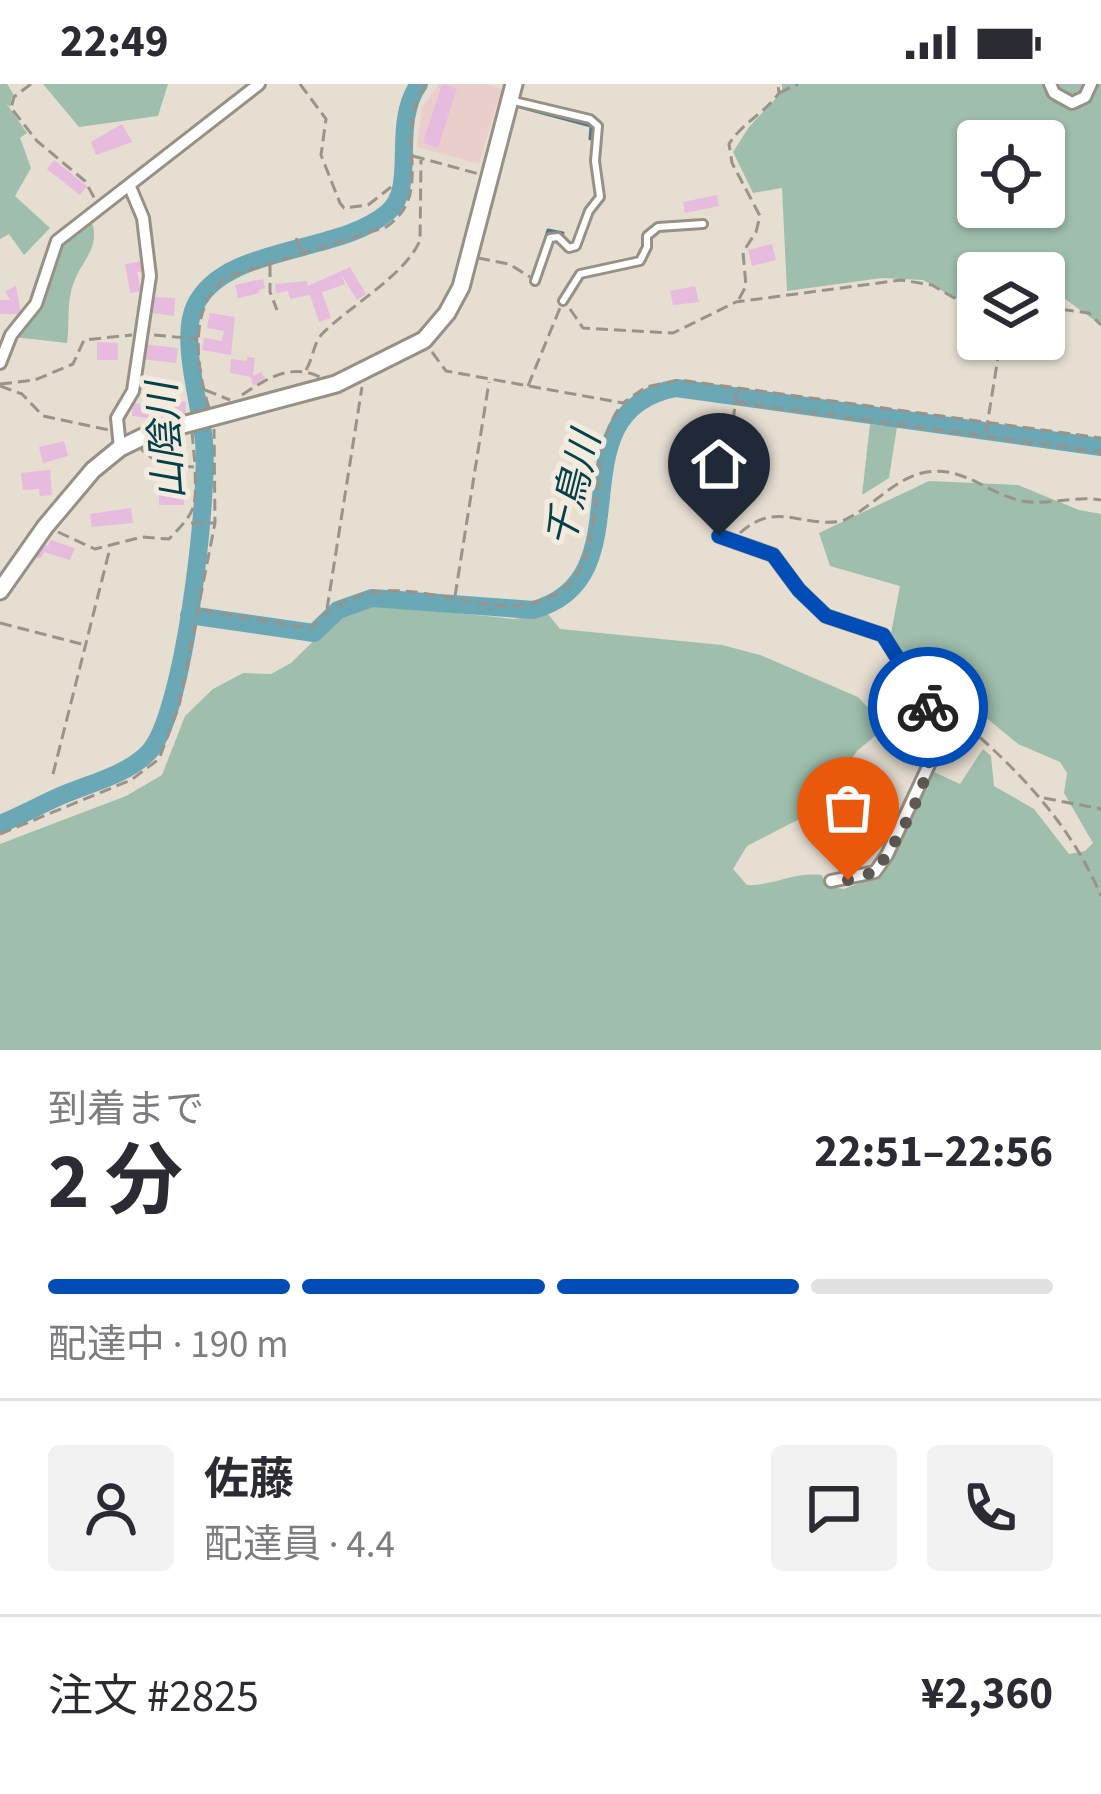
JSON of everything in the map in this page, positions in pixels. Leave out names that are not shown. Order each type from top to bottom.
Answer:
[{"type":"main road","points":[[0,591],[45,527],[124,440],[336,384],[424,340],[447,314],[471,257],[512,92]]},
{"type":"street","points":[[0,363],[11,335],[36,304],[57,241],[259,84]]},
{"type":"street","points":[[1049,84],[1054,93],[1072,103],[1085,97],[1090,84]]},
{"type":"street","points":[[124,440],[119,411],[133,391],[150,276],[143,218],[130,187]]},
{"type":"street","points":[[725,538],[779,560],[799,590],[826,616],[883,635],[929,708],[934,754],[887,855],[875,872],[831,881]]},
{"type":"lane","points":[[512,92],[598,126],[595,161],[600,197],[589,211],[576,246],[569,248],[558,237],[550,238],[535,281]]},
{"type":"lane","points":[[563,301],[580,274],[640,261],[646,236],[653,230],[703,224]]},
{"type":"path","points":[[31,84],[14,98],[11,108],[37,141],[85,181],[93,200],[103,206]]},
{"type":"path","points":[[300,84],[326,119],[321,155],[344,208],[368,206],[391,187]]},
{"type":"path","points":[[0,833],[131,780],[159,759],[176,719],[215,523],[211,417],[203,390],[202,310],[210,290],[230,276],[386,227],[404,213],[412,197],[410,121],[426,84]]},
{"type":"path","points":[[778,84],[779,93]]},
{"type":"path","points":[[736,302],[746,286],[742,252],[760,216],[732,163],[729,144],[779,93],[798,84]]},
{"type":"path","points":[[411,156],[490,176]]},
{"type":"path","points":[[306,370],[321,334],[342,314],[365,303],[416,252],[421,160]]},
{"type":"path","points":[[296,238],[302,254]]},
{"type":"path","points":[[471,257],[509,264],[535,281]]},
{"type":"path","points":[[270,264],[270,292],[277,310]]},
{"type":"path","points":[[528,386],[563,301],[584,328],[663,334],[683,330],[715,309],[736,302],[901,280],[932,285],[957,300]]},
{"type":"path","points":[[1065,310],[1089,313],[1101,325]]},
{"type":"path","points":[[0,385],[34,380],[74,364],[84,340],[91,337],[200,339]]},
{"type":"path","points":[[424,340],[446,371],[623,403]]},
{"type":"path","points":[[985,435],[997,360]]},
{"type":"path","points":[[327,611],[365,369]]},
{"type":"path","points":[[211,417],[269,377],[291,370],[306,370],[336,384]]},
{"type":"path","points":[[455,598],[489,382]]},
{"type":"path","points":[[201,610],[311,629],[349,596],[372,590],[527,604],[561,591],[572,580],[587,547],[601,448],[623,403],[663,382],[738,386],[1101,437]]},
{"type":"path","points":[[0,385],[22,394],[43,416],[124,440],[159,464],[195,467]]},
{"type":"path","points":[[725,538],[738,386]]},
{"type":"path","points":[[45,527],[95,549],[142,537],[169,539],[189,523],[196,496],[195,467],[211,417],[203,390]]},
{"type":"path","points":[[736,402],[1101,452]]},
{"type":"path","points":[[725,538],[761,517],[842,520],[905,479],[937,471],[961,475],[1017,500],[1101,500]]},
{"type":"path","points":[[189,523],[215,523]]},
{"type":"path","points":[[53,774],[110,546]]},
{"type":"path","points":[[0,623],[86,645]]},
{"type":"path","points":[[932,696],[1003,754],[1040,797],[1101,896]]},
{"type":"path","points":[[1040,797],[1101,809]]},
{"type":"shaded area","points":[[439,84],[486,84],[506,91],[503,104],[497,103],[479,164],[417,147],[422,108]]},
{"type":"green space","points":[[0,84],[7,84],[14,95],[28,84],[12,97],[10,107],[6,103],[27,133],[20,138],[31,168],[15,196],[50,228],[24,255],[9,234],[0,239]]},
{"type":"green space","points":[[43,84],[168,84],[158,116],[79,127]]},
{"type":"green space","points":[[782,84],[1101,84],[1101,325],[1065,299],[1065,252],[957,252],[957,299],[923,280],[882,278],[787,291],[782,188],[753,193],[733,152],[782,92]]},
{"type":"green space","points":[[90,218],[93,244],[72,289],[67,343],[14,337],[59,247]]},
{"type":"green space","points":[[870,424],[897,427],[889,478],[862,495]]},
{"type":"green space","points":[[929,481],[1018,485],[1101,514],[1101,1050],[0,1050],[0,844],[126,796],[162,775],[185,716],[213,689],[243,673],[271,674],[291,663],[336,619],[379,605],[514,619],[548,614],[560,629],[722,645],[760,655],[858,697],[878,718],[881,731],[857,751],[815,811],[747,846],[733,869],[747,885],[822,875],[825,886],[844,889],[878,876],[934,772],[960,784],[983,749],[991,756],[994,786],[1034,809],[1069,854],[1085,851],[1093,843],[1064,793],[1067,773],[1060,762],[1018,744],[978,711],[928,693],[891,633],[900,586],[830,566],[819,533]]},
{"type":"building","points":[[442,84],[457,88],[438,148],[423,143]]},
{"type":"building","points":[[122,124],[132,142],[96,155],[91,142]]},
{"type":"building","points":[[54,160],[87,186],[80,195],[47,169]]},
{"type":"building","points":[[717,195],[719,206],[685,213],[683,202]]},
{"type":"building","points":[[772,244],[776,260],[752,266],[748,250]]},
{"type":"building","points":[[142,261],[144,271],[137,272],[141,291],[130,293],[125,264]]},
{"type":"building","points":[[350,267],[366,294],[357,300],[341,274],[345,284],[322,292],[331,318],[319,322],[310,295],[290,299],[288,291],[276,293],[275,284],[307,281],[308,286]]},
{"type":"building","points":[[263,279],[265,288],[259,293],[238,298],[235,285]]},
{"type":"building","points":[[16,286],[21,314],[0,314],[0,300],[10,300],[5,291]]},
{"type":"building","points":[[695,286],[699,302],[673,305],[670,291]]},
{"type":"building","points":[[153,297],[175,298],[174,316],[153,313]]},
{"type":"building","points":[[210,313],[235,317],[231,355],[202,350],[204,338],[222,341],[224,331],[207,328]]},
{"type":"building","points":[[97,342],[118,343],[118,360],[97,360]]},
{"type":"building","points":[[143,344],[178,348],[176,363],[142,359]]},
{"type":"building","points":[[247,357],[255,358],[253,376],[261,372],[265,378],[253,386],[251,377],[230,373],[231,359],[247,361]]},
{"type":"building","points":[[174,401],[186,402],[185,418],[132,416],[132,403],[174,407]]},
{"type":"building","points":[[64,441],[68,456],[43,463],[39,447]]},
{"type":"building","points":[[50,470],[52,495],[40,496],[39,489],[23,490],[21,473]]},
{"type":"building","points":[[159,490],[184,490],[184,505],[159,505]]},
{"type":"building","points":[[131,508],[133,523],[92,527],[90,514]]},
{"type":"building","points":[[51,540],[75,548],[70,560],[44,552],[40,559],[32,555],[40,541],[48,546]]},
{"type":"waterway","name":"山陰川","points":[[0,824],[128,768],[148,753],[161,732],[183,653],[202,508],[204,442],[189,336],[195,306],[230,271],[341,236],[388,212],[401,187],[406,118],[419,84]]},
{"type":"waterway","points":[[516,106],[591,126],[590,139]]},
{"type":"waterway","points":[[539,260],[548,230],[563,233]]},
{"type":"waterway","name":"千鳥川","points":[[189,615],[314,633],[338,610],[372,598],[533,610],[568,592],[587,565],[597,532],[606,460],[617,428],[638,403],[676,388],[1101,447]]},
{"type":"way so far","points":[[848,880],[875,872],[927,773],[934,754],[934,725],[928,707]]},
{"type":"route","points":[[719,536],[773,555],[826,616],[883,635],[928,707]]}]
